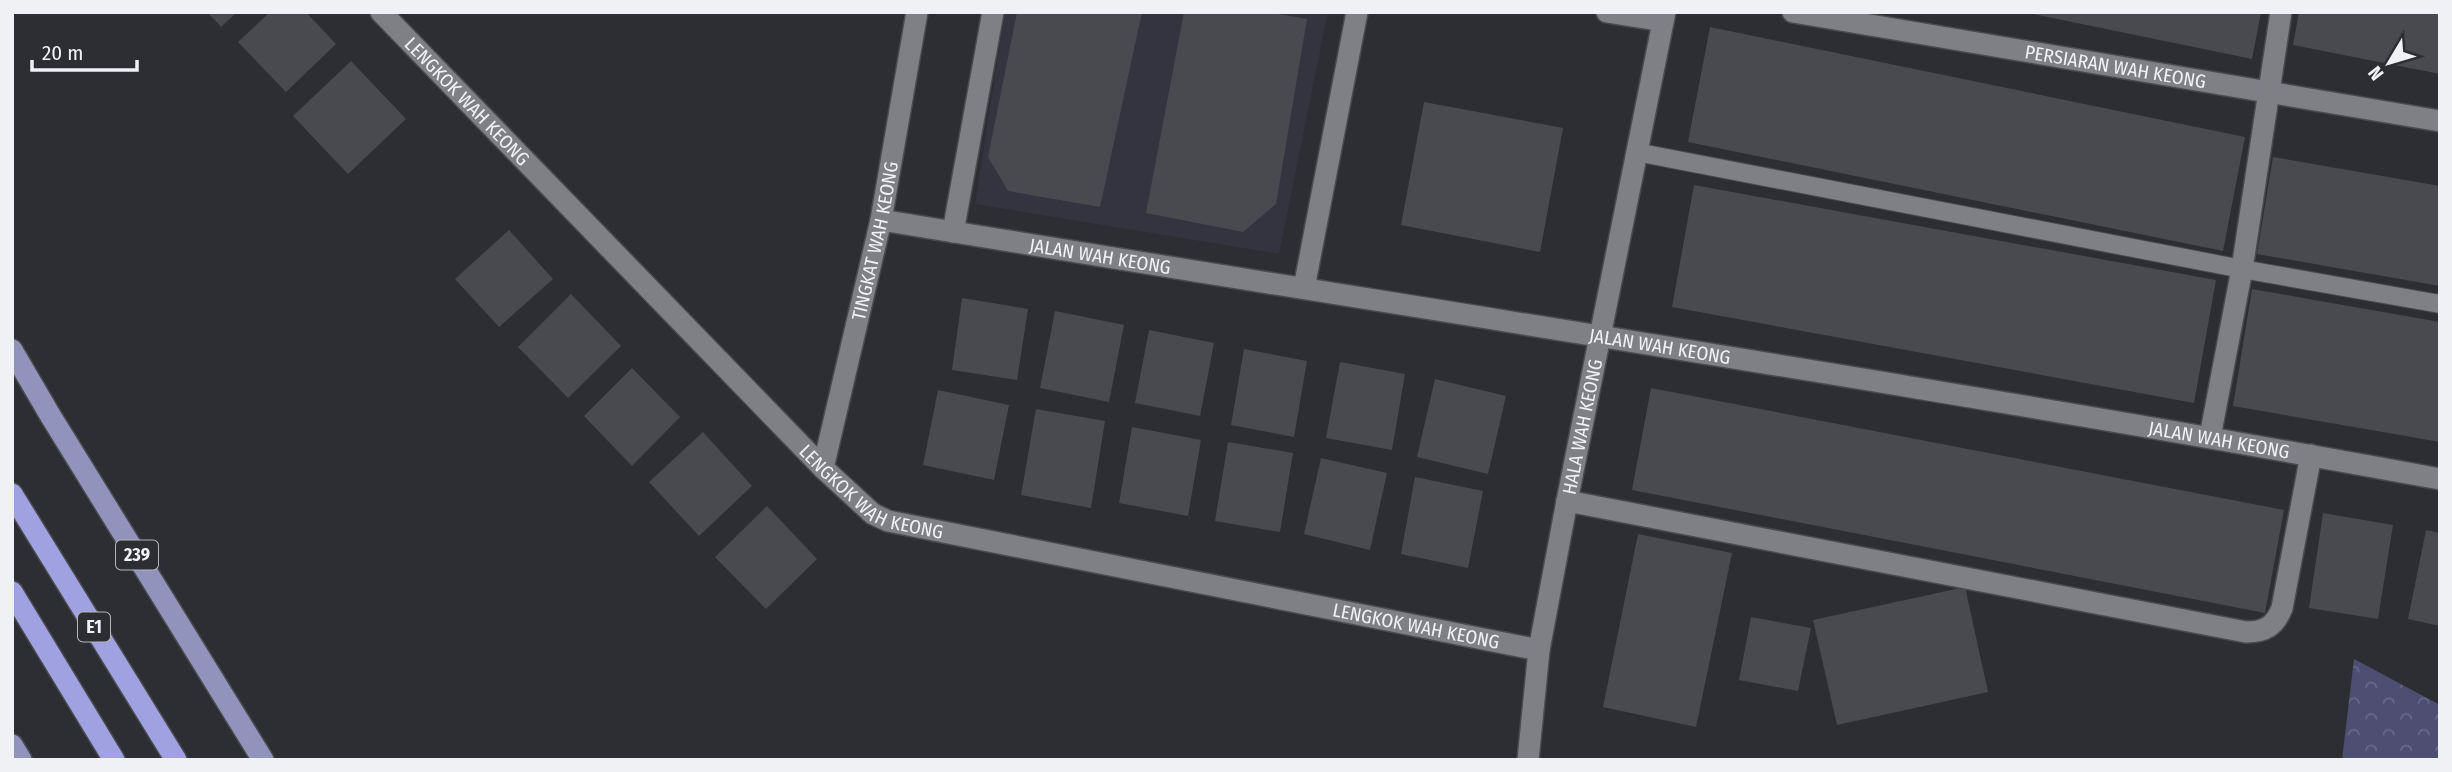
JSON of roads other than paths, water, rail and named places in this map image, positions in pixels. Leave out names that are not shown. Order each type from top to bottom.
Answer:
[{"type":"highway","name":"E1","points":[[12,494],[176,760]]},
{"type":"highway","points":[[12,592],[114,760]]},
{"type":"main road","name":"239","points":[[12,350],[263,760]]},
{"type":"main road","points":[[12,745],[21,760]]},
{"type":"street","name":"LENGKOK WAH KEONG","points":[[381,12],[823,468],[873,514],[888,521],[1539,650]]},
{"type":"street","name":"TINGKAT WAH KEONG","points":[[823,468],[881,220],[917,12]]},
{"type":"street","points":[[953,232],[993,12]]},
{"type":"street","points":[[1304,288],[1357,12]]},
{"type":"street","points":[[1607,12],[1664,17]]},
{"type":"street","name":"PERSIARAN WAH KEONG","points":[[1793,12],[2440,121]]},
{"type":"street","points":[[2210,437],[2242,269],[2281,12]]},
{"type":"street","name":"HALA WAH KEONG","points":[[1528,760],[1539,650],[1664,17]]},
{"type":"street","name":"JALAN WAH KEONG","points":[[881,220],[1600,335],[2210,437],[2440,479]]},
{"type":"street","points":[[1567,501],[2246,632],[2258,632],[2269,628],[2278,619],[2283,608],[2311,455]]},
{"type":"lane","points":[[1636,152],[2242,269],[2440,304]]}]
